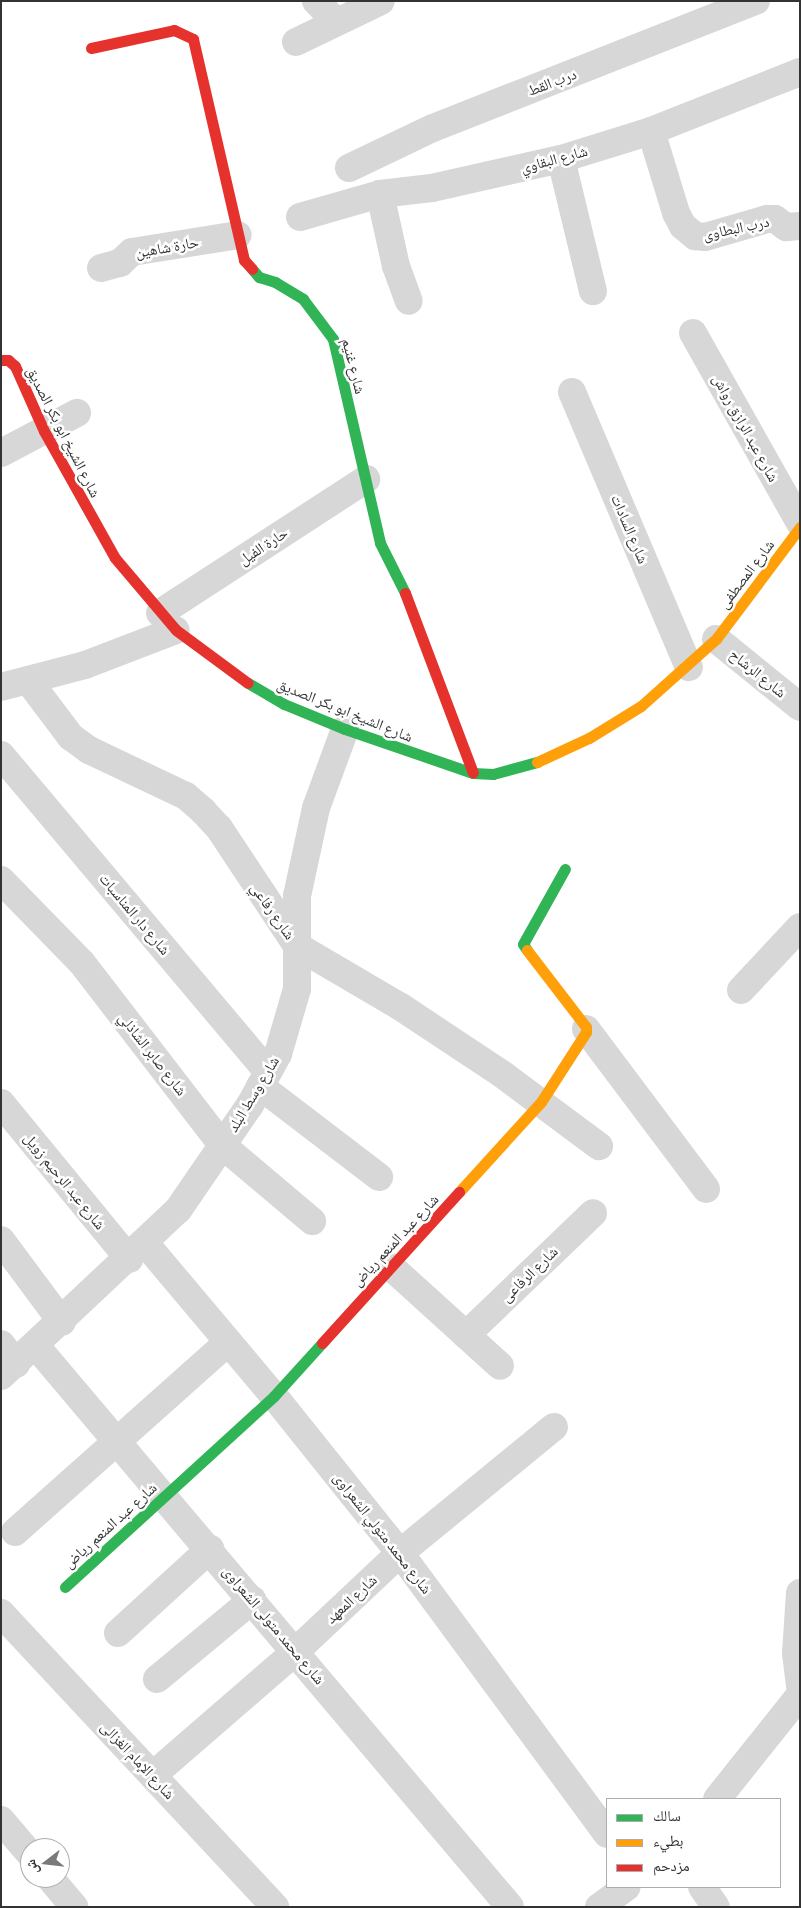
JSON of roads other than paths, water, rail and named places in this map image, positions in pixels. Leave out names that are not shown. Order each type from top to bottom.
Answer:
[{"type":"street","points":[[316,1],[336,22]]},
{"type":"street","points":[[296,42],[381,1]]},
{"type":"street","name":"درب القط","points":[[350,168],[433,128],[756,1]]},
{"type":"street","name":"شارع غنيم","points":[[91,48],[174,30],[188,34],[193,39],[238,236],[248,267],[259,277],[275,282],[303,299],[325,324],[333,339],[380,543],[398,574],[473,774]]},
{"type":"street","name":"شارع البقاوي","points":[[300,217],[380,194],[432,188],[561,159],[651,131],[800,72]]},
{"type":"street","name":"درب البطاوى","points":[[651,131],[676,213],[683,226],[695,236],[705,237],[767,219],[775,219],[786,227],[800,226]]},
{"type":"street","points":[[561,159],[594,291]]},
{"type":"street","points":[[380,194],[396,266],[409,301]]},
{"type":"street","name":"حارة شاهين","points":[[101,268],[120,263],[132,252],[238,236]]},
{"type":"street","name":"شارع عبد الرازق رواش","points":[[693,332],[800,524]]},
{"type":"street","name":"شارع الشيخ ابو بكر الصديق","points":[[1,360],[8,360],[15,366],[44,431],[115,558],[168,621],[236,676],[284,704],[345,730],[473,774],[514,771],[589,738],[642,706],[689,666],[716,639]]},
{"type":"street","name":"شارع السادات","points":[[572,392],[689,666]]},
{"type":"street","points":[[1,453],[77,413]]},
{"type":"street","name":"حارة الفيل","points":[[1,687],[85,665],[168,621],[366,479]]},
{"type":"street","name":"شارع المصطفى","points":[[716,639],[800,527]]},
{"type":"street","name":"شارع الرشاح","points":[[716,639],[800,707]]},
{"type":"street","name":"شارع رفاعي","points":[[28,680],[71,737],[89,750],[186,796],[203,811],[219,828],[297,946],[401,1007],[541,1102],[599,1146]]},
{"type":"street","name":"شارع وسط البلد","points":[[6,1362],[36,1346],[178,1210],[222,1145],[278,1054],[298,989],[297,896],[316,808],[345,730]]},
{"type":"street","name":"شارع دار المناسبات","points":[[1,756],[264,1079],[379,1177]]},
{"type":"street","points":[[565,869],[523,944],[706,1189]]},
{"type":"street","name":"شارع صابر الشاذلي","points":[[1,880],[82,963],[222,1145],[312,1221]]},
{"type":"street","points":[[741,990],[800,927]]},
{"type":"street","name":"شارع عبد المنعم رياض","points":[[65,1587],[274,1396],[541,1102],[586,1029]]},
{"type":"street","name":"شارع عبد الرحيم زويل","points":[[1,1103],[137,1251]]},
{"type":"street","name":"شارع الرفاعى","points":[[466,1335],[593,1213]]},
{"type":"street","points":[[1,1240],[62,1322]]},
{"type":"street","name":"شارع محمد متولي الشعراوى","points":[[137,1251],[228,1342],[274,1396],[400,1553],[606,1833]]},
{"type":"street","points":[[391,1266],[500,1366]]},
{"type":"street","points":[[15,1532],[228,1342]]},
{"type":"street","name":"شارع محمد متولى الشعراوى","points":[[36,1346],[210,1549],[510,1907]]},
{"type":"street","name":"شارع المعهد","points":[[153,1775],[296,1651],[400,1553],[554,1427]]},
{"type":"street","points":[[118,1633],[210,1549]]},
{"type":"street","points":[[800,1593],[796,1653],[800,1687]]},
{"type":"street","points":[[157,1679],[252,1600]]},
{"type":"street","name":"شارع الإمام الغزالى","points":[[1,1613],[275,1907]]},
{"type":"street","points":[[719,1798],[800,1695]]},
{"type":"street","points":[[1,1820],[20,1842]]},
{"type":"street","points":[[58,1888],[74,1907]]},
{"type":"street","points":[[599,1907],[626,1888]]},
{"type":"street","points":[[703,1888],[716,1907]]}]
